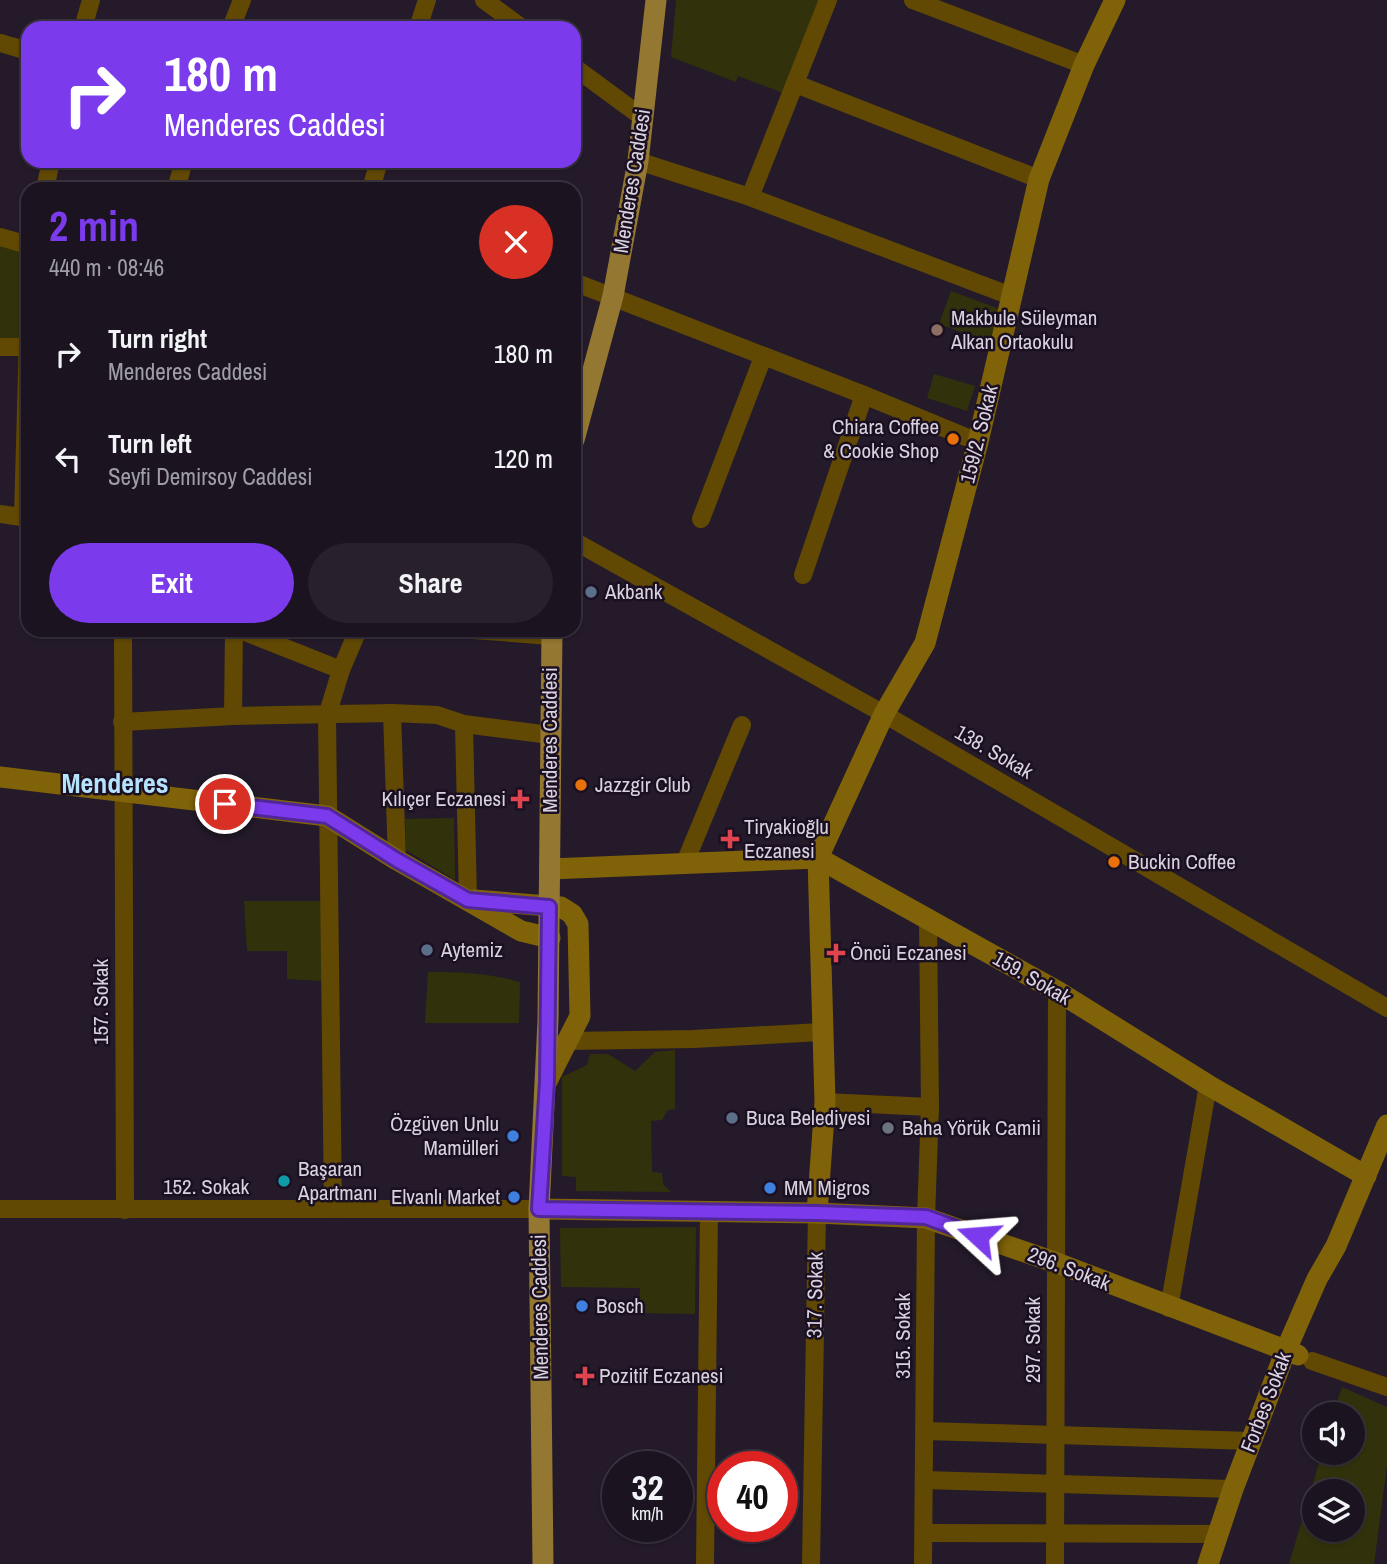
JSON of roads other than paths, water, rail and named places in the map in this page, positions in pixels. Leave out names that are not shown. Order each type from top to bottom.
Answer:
[{"type":"main road","name":"Menderes Caddesi","points":[[581,414],[613,296],[638,161],[656,0]]},
{"type":"main road","name":"Menderes Caddesi","points":[[543,1564],[539,1209],[547,1081],[550,938],[551,637]]},
{"type":"street","points":[[85,21],[92,0]]},
{"type":"street","points":[[234,21],[242,0]]},
{"type":"street","points":[[420,21],[427,0]]},
{"type":"street","points":[[484,0],[512,21]]},
{"type":"street","points":[[750,197],[828,0]]},
{"type":"street","points":[[913,0],[1084,65]]},
{"type":"street","name":"159/2. Sokak","points":[[818,858],[884,714],[925,643],[978,442],[1039,179],[1084,65],[1115,0]]},
{"type":"street","points":[[0,43],[21,49]]},
{"type":"street","points":[[581,71],[642,117]]},
{"type":"street","points":[[796,84],[1039,179]]},
{"type":"street","points":[[638,161],[750,197],[1011,296]]},
{"type":"street","points":[[0,237],[21,243]]},
{"type":"street","points":[[581,285],[978,442]]},
{"type":"street","points":[[0,347],[21,347]]},
{"type":"street","points":[[701,519],[763,357]]},
{"type":"street","points":[[803,575],[864,395]]},
{"type":"street","points":[[0,514],[21,517]]},
{"type":"street","name":"138. Sokak","points":[[581,545],[884,714],[1387,1008]]},
{"type":"street","name":"157. Sokak","points":[[122,637],[125,1210]]},
{"type":"street","points":[[233,716],[234,637]]},
{"type":"street","points":[[258,637],[341,670]]},
{"type":"street","points":[[333,1209],[327,716],[341,670],[355,637]]},
{"type":"street","points":[[122,722],[233,716],[392,713],[437,715],[464,724],[550,735]]},
{"type":"street","points":[[392,713],[397,860]]},
{"type":"street","points":[[464,724],[468,900]]},
{"type":"street","points":[[684,865],[741,725]]},
{"type":"street","points":[[0,777],[327,816],[397,860],[521,931],[550,938]]},
{"type":"street","points":[[550,869],[818,858]]},
{"type":"street","name":"159. Sokak","points":[[818,858],[1057,991],[1208,1085],[1366,1176]]},
{"type":"street","name":"317. Sokak","points":[[811,1564],[817,1213],[824,1102],[818,858]]},
{"type":"street","points":[[468,900],[561,907],[572,914],[578,924],[580,1016],[547,1081]]},
{"type":"street","name":"315. Sokak","points":[[923,1564],[926,1217],[930,1107],[928,919]]},
{"type":"street","name":"297. Sokak","points":[[1055,1564],[1057,991]]},
{"type":"street","points":[[568,1041],[693,1039],[821,1032]]},
{"type":"street","points":[[1169,1308],[1208,1085]]},
{"type":"street","points":[[824,1102],[930,1107]]},
{"type":"street","name":"Forbes Sokak","points":[[1220,1564],[1298,1355],[1317,1279],[1336,1246],[1387,1125]]},
{"type":"street","name":"152. Sokak","points":[[0,1209],[539,1209]]},
{"type":"street","name":"296. Sokak","points":[[539,1209],[926,1217],[1057,1263],[1298,1355]]},
{"type":"street","points":[[705,1564],[709,1213]]},
{"type":"street","points":[[1298,1355],[1387,1387]]},
{"type":"street","name":"Forbes Sokak","points":[[1208,1564],[1251,1441],[1298,1355]]},
{"type":"street","points":[[925,1431],[1251,1441]]},
{"type":"street","points":[[924,1480],[1233,1489]]},
{"type":"street","points":[[924,1533],[1218,1534]]},
{"type":"place","name":"Makbule Süleyman Alkan Ortaokulu","points":[[937,330]]},
{"type":"place","name":"Chiara Coffee & Cookie Shop","points":[[953,439]]},
{"type":"place","name":"Akbank","points":[[591,592]]},
{"type":"place","name":"Jazzgir Club","points":[[581,785]]},
{"type":"place","name":"Kılıçer Eczanesi","points":[[520,799]]},
{"type":"place","name":"Tiryakioğlu Eczanesi","points":[[730,839]]},
{"type":"place","name":"Buckin Coffee","points":[[1114,862]]},
{"type":"place","name":"Aytemiz","points":[[427,950]]},
{"type":"place","name":"Öncü Eczanesi","points":[[836,953]]},
{"type":"place","name":"Buca Belediyesi","points":[[732,1118]]},
{"type":"place","name":"Baha Yörük Camii","points":[[888,1128]]},
{"type":"place","name":"Özgüven Unlu Mamülleri","points":[[513,1136]]},
{"type":"place","name":"Başaran Apartmanı","points":[[284,1181]]},
{"type":"place","name":"MM Migros","points":[[770,1188]]},
{"type":"place","name":"Elvanlı Market","points":[[514,1197]]},
{"type":"place","name":"Bosch","points":[[582,1306]]},
{"type":"place","name":"Pozitif Eczanesi","points":[[585,1376]]},
{"type":"district","name":"Menderes","points":[[115,783]]}]
